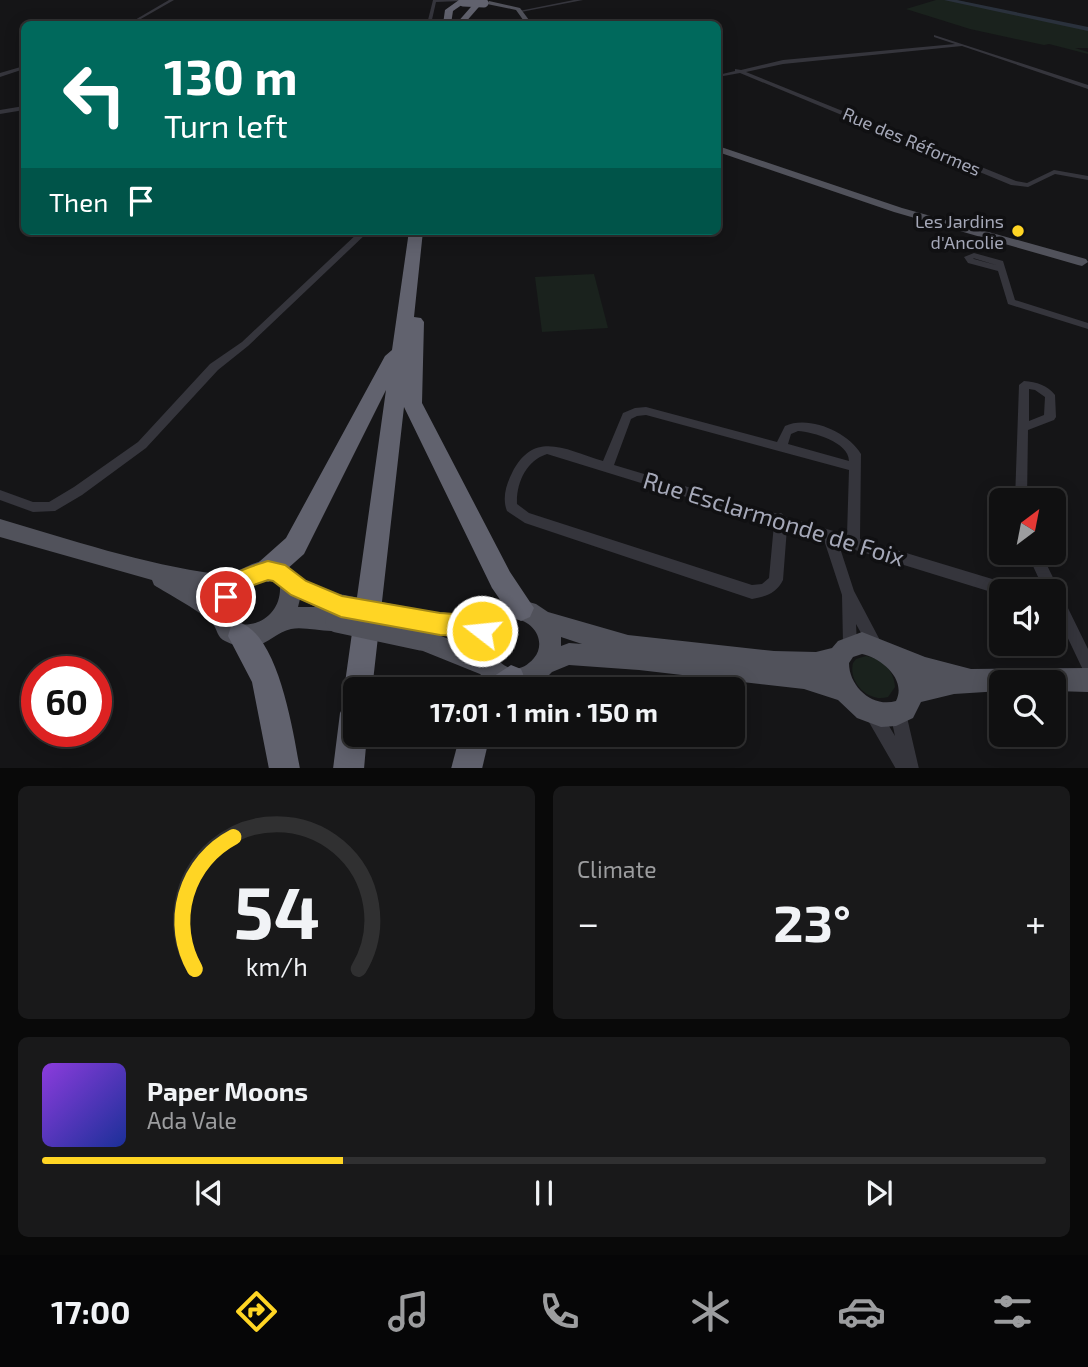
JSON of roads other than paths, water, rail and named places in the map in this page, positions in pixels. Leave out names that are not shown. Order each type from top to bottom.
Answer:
[{"type":"highway","points":[[447,21],[449,10],[463,1],[499,0]]},
{"type":"highway","points":[[454,21],[463,1]]},
{"type":"highway","points":[[463,21],[485,2]]},
{"type":"highway","points":[[472,21],[480,16],[485,2]]},
{"type":"highway","points":[[370,677],[410,318],[416,235]]},
{"type":"highway","points":[[360,677],[410,318],[424,235]]},
{"type":"highway","points":[[268,570],[295,546],[391,364],[410,318]]},
{"type":"highway","points":[[410,318],[412,403],[501,580],[521,608]]},
{"type":"highway","points":[[231,626],[256,655],[269,686],[285,768]]},
{"type":"highway","points":[[348,768],[351,747]]},
{"type":"highway","points":[[361,768],[363,747]]},
{"type":"highway","points":[[466,768],[472,747]]},
{"type":"main road","points":[[499,0],[523,11],[529,21]]},
{"type":"main road","points":[[485,2],[523,11]]},
{"type":"main road","points":[[721,150],[854,196],[1085,263]]},
{"type":"main road","points":[[0,528],[156,574],[218,584],[230,584],[268,570],[285,576],[290,583],[321,599],[339,614]]},
{"type":"main road","points":[[156,574],[231,626],[260,633],[278,622],[339,614],[423,631],[469,626],[488,621],[503,610],[521,608],[542,621],[550,642],[543,664]]},
{"type":"main road","points":[[231,626],[226,597],[241,580]]},
{"type":"main road","points":[[278,622],[291,602],[290,583]]},
{"type":"main road","points":[[488,621],[480,642],[498,677]]},
{"type":"main road","points":[[542,621],[628,646],[774,662],[816,663],[862,642],[925,668],[975,680]]},
{"type":"main road","points":[[423,631],[496,677]]},
{"type":"main road","points":[[883,650],[901,666],[909,679],[904,703]]},
{"type":"main road","points":[[844,651],[838,676],[845,690],[856,703],[870,712],[885,716],[930,686],[975,680],[1088,680]]},
{"type":"main road","points":[[524,677],[543,664],[569,654],[804,677],[845,690]]},
{"type":"street","points":[[135,21],[172,0]]},
{"type":"street","points":[[523,11],[581,0]]},
{"type":"street","points":[[430,21],[435,1],[463,1]]},
{"type":"street","points":[[936,36],[1088,87]]},
{"type":"street","points":[[721,75],[737,69],[783,62],[961,45]]},
{"type":"street","points":[[0,75],[21,69]]},
{"type":"street","name":"Rue des Réformes","points":[[737,69],[1014,183],[1028,185],[1054,172],[1088,178]]},
{"type":"street","points":[[0,112],[21,108]]},
{"type":"street","points":[[0,495],[33,507],[51,507],[78,491],[142,444],[214,367],[245,344],[361,235]]},
{"type":"street","points":[[1000,269],[1011,302],[1088,327]]},
{"type":"street","points":[[607,466],[627,416],[646,411],[855,467]]},
{"type":"street","points":[[781,447],[788,431],[802,427],[847,442],[855,454],[853,542]]},
{"type":"street","points":[[1021,488],[1024,427]]},
{"type":"street","name":"Rue Esclarmonde de Foix","points":[[781,519],[776,580],[772,586],[752,592],[525,517],[511,507],[509,496],[527,456],[536,450],[547,449],[781,519],[989,585]]},
{"type":"street","points":[[830,535],[848,594],[883,650]]},
{"type":"street","points":[[844,651],[848,594]]},
{"type":"street","points":[[1066,622],[1088,665]]},
{"type":"street","points":[[904,703],[909,768]]},
{"type":"street","points":[[870,712],[909,768]]},
{"type":"waterway","points":[[947,0],[1088,29]]},
{"type":"place","name":"Les Jardins d'Ancolie","points":[[1018,231]]}]
